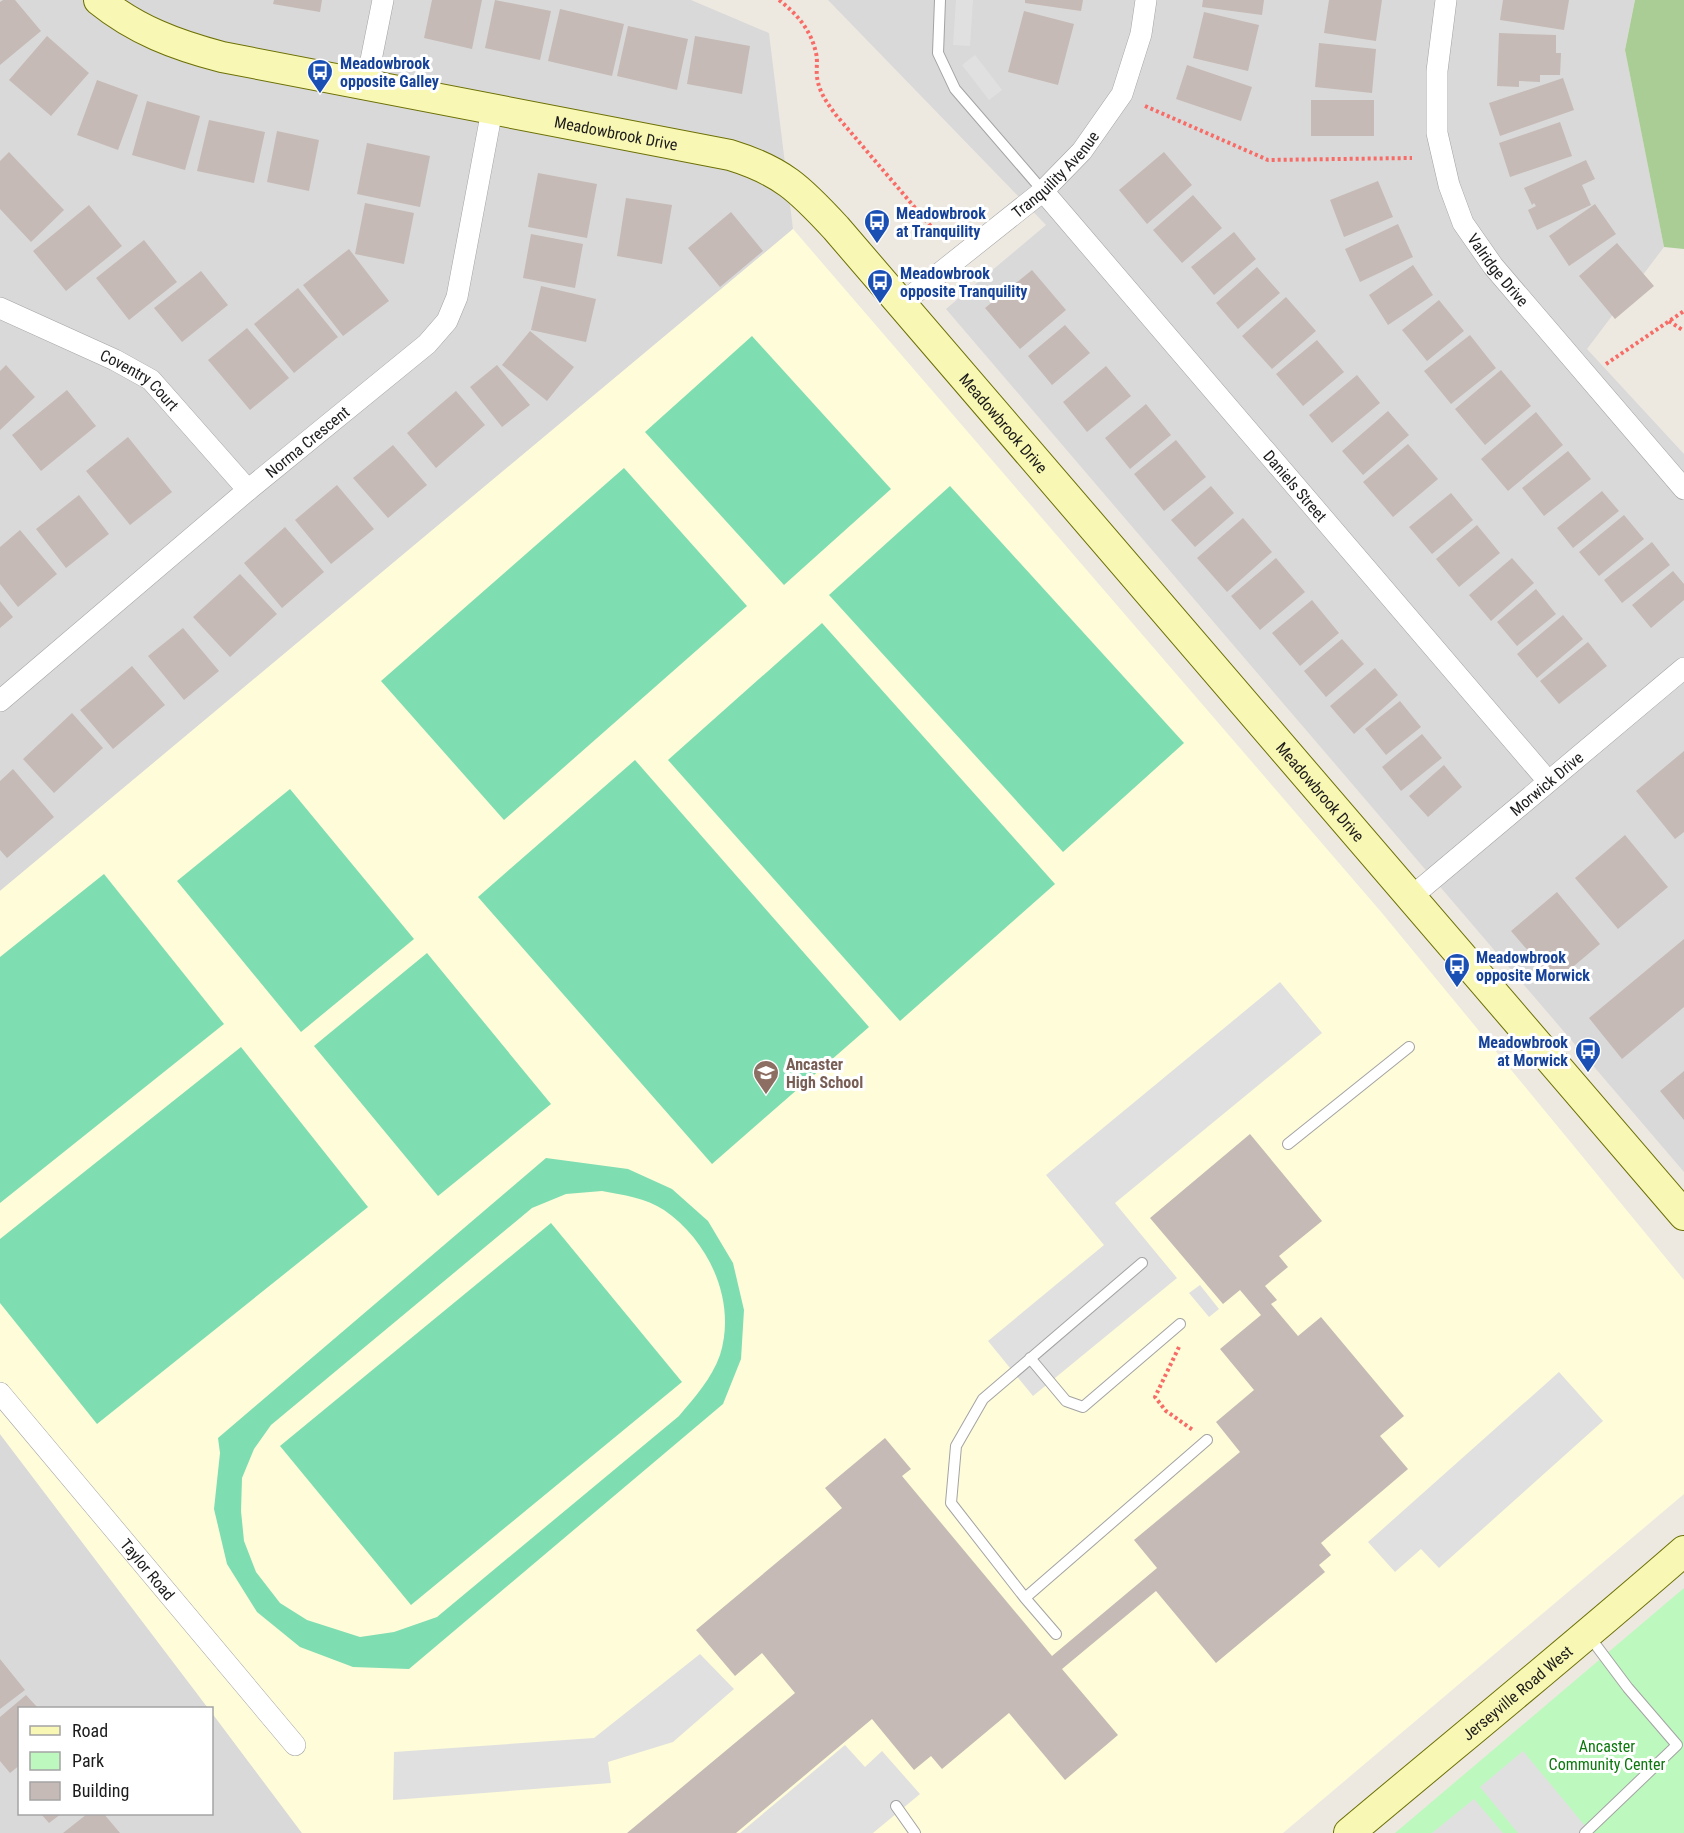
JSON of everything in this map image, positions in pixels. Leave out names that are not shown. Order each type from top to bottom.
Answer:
[{"type":"street","name":"Meadowbrook Drive","points":[[99,0],[128,22],[148,33],[187,48],[222,57],[730,155],[771,170],[797,188],[813,203],[901,304],[1684,1215]]},
{"type":"street","points":[[366,85],[382,0]]},
{"type":"street","name":"Tranquility Avenue","points":[[901,304],[1043,191],[1082,151],[1122,94],[1141,34],[1146,0]]},
{"type":"street","name":"Valridge Drive","points":[[1446,0],[1437,71],[1437,133],[1449,186],[1463,223],[1493,266],[1684,489]]},
{"type":"street","name":"Norma Crescent","points":[[0,701],[248,490],[427,344],[447,321],[458,297],[492,110]]},
{"type":"street","name":"Daniels Street","points":[[1043,191],[1548,781]]},
{"type":"street","name":"Coventry Court","points":[[0,308],[115,360],[151,380],[248,490]]},
{"type":"street","name":"Morwick Drive","points":[[1410,898],[1684,668]]},
{"type":"street","name":"Taylor Road","points":[[0,1393],[295,1745]]},
{"type":"street","name":"Jerseyville Road West","points":[[1349,1833],[1475,1726],[1588,1635],[1684,1551]]},
{"type":"lane","points":[[940,0],[938,53],[955,89],[1043,191]]},
{"type":"lane","points":[[1287,1144],[1409,1047]]},
{"type":"lane","points":[[1056,1634],[951,1503],[956,1446],[983,1399],[1142,1263]]},
{"type":"lane","points":[[1030,1358],[1066,1401],[1083,1407],[1180,1324]]},
{"type":"lane","points":[[1025,1598],[1207,1440]]},
{"type":"lane","points":[[1585,1833],[1680,1744],[1628,1688],[1588,1635]]},
{"type":"lane","points":[[896,1806],[915,1833]]},
{"type":"path","points":[[779,0],[794,11],[809,31],[817,54],[817,77],[823,98],[940,237]]},
{"type":"path","points":[[1144,106],[1268,160],[1412,158]]},
{"type":"path","points":[[1588,377],[1684,311]]},
{"type":"path","points":[[1669,321],[1684,331]]},
{"type":"path","points":[[1181,1344],[1155,1397],[1166,1411],[1207,1440]]},
{"type":"shaded area","points":[[0,0],[691,0],[769,33],[793,229],[0,891]]},
{"type":"shaded area","points":[[828,0],[1635,0],[1625,50],[1664,247],[1587,349],[1684,454],[1684,1172],[946,309],[1046,225]]},
{"type":"shaded area","points":[[956,0],[973,0],[970,46],[953,45]]},
{"type":"shaded area","points":[[975,55],[1002,90],[989,100],[962,65]]},
{"type":"shaded area","name":"Ancaster High School","points":[[793,229],[1382,913],[1684,1280],[1684,1494],[1283,1833],[302,1833],[213,1714],[213,1707],[207,1707],[0,1434],[0,891]]},
{"type":"shaded area","points":[[1280,982],[1322,1033],[1115,1203],[1177,1278],[1033,1396],[988,1341],[1104,1245],[1046,1175]]},
{"type":"shaded area","points":[[1200,1285],[1219,1309],[1209,1317],[1189,1293]]},
{"type":"shaded area","points":[[1559,1372],[1603,1421],[1439,1568],[1421,1549],[1395,1572],[1368,1542]]},
{"type":"shaded area","points":[[0,1434],[207,1707],[18,1707],[18,1815],[213,1815],[213,1714],[302,1833],[0,1833]]},
{"type":"shaded area","points":[[700,1654],[734,1689],[673,1742],[608,1762],[611,1783],[393,1800],[394,1752],[594,1738]]},
{"type":"shaded area","points":[[845,1745],[865,1767],[882,1751],[920,1794],[873,1833],[740,1833]]},
{"type":"shaded area","points":[[1523,1751],[1591,1833],[1518,1833],[1480,1787]]},
{"type":"shaded area","points":[[1474,1799],[1503,1833],[1432,1833]]},
{"type":"green space","points":[[1635,0],[1684,0],[1684,249],[1664,247],[1625,50]]},
{"type":"green space","points":[[752,336],[891,489],[784,585],[645,432]]},
{"type":"green space","points":[[624,468],[747,606],[504,820],[381,681]]},
{"type":"green space","points":[[950,486],[1184,743],[1063,852],[829,595]]},
{"type":"green space","points":[[822,623],[1055,884],[900,1021],[668,760]]},
{"type":"green space","points":[[635,760],[869,1027],[712,1164],[478,897]]},
{"type":"green space","points":[[290,789],[414,939],[301,1032],[177,881]]},
{"type":"green space","points":[[104,874],[224,1024],[0,1203],[0,957]]},
{"type":"green space","points":[[427,953],[551,1104],[438,1196],[314,1046]]},
{"type":"green space","points":[[241,1047],[368,1207],[97,1424],[0,1303],[0,1239]]},
{"type":"green space","points":[[546,1158],[628,1169],[672,1189],[708,1221],[733,1263],[744,1310],[741,1359],[723,1404],[409,1669],[353,1667],[300,1647],[257,1612],[227,1564],[214,1509],[220,1453],[218,1438]],"holes":[[[602,1191],[642,1200],[664,1210],[694,1238],[715,1274],[722,1294],[725,1314],[724,1335],[717,1363],[697,1394],[679,1416],[437,1617],[394,1632],[360,1637],[307,1620],[280,1603],[256,1572],[244,1541],[241,1511],[242,1478],[254,1449],[271,1425],[532,1208],[566,1194]]]},
{"type":"green space","points":[[551,1223],[682,1382],[411,1605],[280,1446]]},
{"type":"green space","name":"Ancaster Community Center","points":[[1684,1588],[1684,1833],[1395,1833]]},
{"type":"building","points":[[15,0],[41,31],[0,65],[0,2]]},
{"type":"building","points":[[274,0],[322,0],[320,12],[273,4]]},
{"type":"building","points":[[432,0],[482,0],[472,49],[424,38]]},
{"type":"building","points":[[495,0],[551,11],[540,60],[485,48]]},
{"type":"building","points":[[1025,0],[1083,0],[1081,11],[1025,3]]},
{"type":"building","points":[[1203,0],[1264,0],[1262,15],[1202,7]]},
{"type":"building","points":[[1329,0],[1382,0],[1376,41],[1324,33]]},
{"type":"building","points":[[1503,0],[1569,0],[1564,30],[1500,20]]},
{"type":"building","points":[[560,9],[624,24],[612,76],[548,61]]},
{"type":"building","points":[[1024,11],[1074,24],[1058,85],[1008,72]]},
{"type":"building","points":[[1204,12],[1259,25],[1248,71],[1193,58]]},
{"type":"building","points":[[628,26],[688,39],[677,90],[617,76]]},
{"type":"building","points":[[1499,33],[1556,35],[1556,53],[1561,53],[1560,75],[1540,75],[1540,82],[1519,81],[1519,87],[1497,86]]},
{"type":"building","points":[[47,36],[89,73],[51,116],[9,80]]},
{"type":"building","points":[[695,36],[750,46],[742,94],[687,84]]},
{"type":"building","points":[[1319,43],[1376,49],[1372,93],[1315,87]]},
{"type":"building","points":[[1187,65],[1252,87],[1241,121],[1176,99]]},
{"type":"building","points":[[1563,78],[1574,110],[1500,136],[1489,103]]},
{"type":"building","points":[[97,80],[138,95],[118,150],[77,135]]},
{"type":"building","points":[[1311,100],[1374,100],[1374,136],[1311,136]]},
{"type":"building","points":[[147,101],[200,116],[185,170],[132,155]]},
{"type":"building","points":[[209,120],[265,132],[254,183],[197,171]]},
{"type":"building","points":[[1560,122],[1572,156],[1510,177],[1499,143]]},
{"type":"building","points":[[277,131],[319,140],[309,191],[267,182]]},
{"type":"building","points":[[367,143],[430,156],[420,207],[357,194]]},
{"type":"building","points":[[9,152],[64,210],[31,242],[0,209],[0,161]]},
{"type":"building","points":[[1164,152],[1192,185],[1147,224],[1119,190]]},
{"type":"building","points":[[1586,160],[1595,179],[1582,185],[1591,205],[1537,230],[1528,210],[1536,206],[1534,203],[1532,205],[1524,188]]},
{"type":"building","points":[[538,173],[597,184],[587,238],[528,227]]},
{"type":"building","points":[[1378,181],[1393,217],[1344,237],[1330,200]]},
{"type":"building","points":[[1193,195],[1222,228],[1182,263],[1153,230]]},
{"type":"building","points":[[626,198],[672,205],[662,264],[617,256]]},
{"type":"building","points":[[365,203],[414,213],[404,264],[355,254]]},
{"type":"building","points":[[1595,204],[1616,234],[1569,266],[1549,236]]},
{"type":"building","points":[[89,205],[122,246],[66,291],[33,251]]},
{"type":"building","points":[[731,212],[763,251],[720,287],[688,248]]},
{"type":"building","points":[[1398,224],[1413,257],[1360,282],[1345,249]]},
{"type":"building","points":[[1234,232],[1256,259],[1214,295],[1191,267]]},
{"type":"building","points":[[531,234],[583,244],[575,288],[523,278]]},
{"type":"building","points":[[144,240],[177,282],[129,320],[96,278]]},
{"type":"building","points":[[1617,243],[1654,286],[1615,319],[1579,276]]},
{"type":"building","points":[[349,249],[389,301],[343,336],[303,285]]},
{"type":"building","points":[[1413,265],[1433,295],[1388,325],[1369,295]]},
{"type":"building","points":[[1257,267],[1280,293],[1238,329],[1216,303]]},
{"type":"building","points":[[1032,270],[1066,310],[1020,349],[985,308]]},
{"type":"building","points":[[201,271],[228,305],[182,342],[154,308]]},
{"type":"building","points":[[541,286],[596,299],[586,342],[531,330]]},
{"type":"building","points":[[298,288],[338,337],[294,373],[254,324]]},
{"type":"building","points":[[1286,297],[1316,331],[1272,369],[1242,336]]},
{"type":"building","points":[[1439,300],[1464,331],[1427,361],[1402,330]]},
{"type":"building","points":[[1065,325],[1090,353],[1052,385],[1028,356]]},
{"type":"building","points":[[247,328],[289,378],[250,410],[208,360]]},
{"type":"building","points":[[530,331],[574,367],[547,401],[502,365]]},
{"type":"building","points":[[1470,335],[1496,368],[1451,404],[1424,371]]},
{"type":"building","points":[[1317,340],[1344,372],[1303,406],[1276,374]]},
{"type":"building","points":[[6,365],[35,397],[0,430],[0,371]]},
{"type":"building","points":[[497,365],[530,405],[502,427],[470,387]]},
{"type":"building","points":[[1106,366],[1131,396],[1087,432],[1063,402]]},
{"type":"building","points":[[1501,370],[1531,406],[1485,445],[1455,409]]},
{"type":"building","points":[[1357,375],[1380,403],[1332,443],[1309,415]]},
{"type":"building","points":[[67,390],[96,426],[41,471],[12,435]]},
{"type":"building","points":[[456,391],[485,425],[436,468],[407,433]]},
{"type":"building","points":[[1146,404],[1171,435],[1130,469],[1105,438]]},
{"type":"building","points":[[1388,411],[1409,435],[1363,475],[1342,451]]},
{"type":"building","points":[[1536,412],[1563,445],[1508,491],[1481,459]]},
{"type":"building","points":[[128,437],[172,492],[130,525],[86,471]]},
{"type":"building","points":[[1176,440],[1206,477],[1164,511],[1134,474]]},
{"type":"building","points":[[1408,444],[1438,479],[1393,517],[1363,482]]},
{"type":"building","points":[[393,445],[427,485],[388,518],[353,478]]},
{"type":"building","points":[[1568,451],[1591,479],[1544,516],[1522,488]]},
{"type":"building","points":[[337,485],[374,529],[331,564],[295,520]]},
{"type":"building","points":[[1211,486],[1234,513],[1195,547],[1171,520]]},
{"type":"building","points":[[1602,491],[1619,511],[1573,548],[1557,528]]},
{"type":"building","points":[[1451,493],[1473,520],[1432,554],[1409,527]]},
{"type":"building","points":[[79,495],[109,534],[66,568],[36,529]]},
{"type":"building","points":[[1624,515],[1644,539],[1599,576],[1579,552]]},
{"type":"building","points":[[1243,518],[1272,552],[1227,592],[1197,558]]},
{"type":"building","points":[[1477,525],[1500,553],[1459,587],[1436,559]]},
{"type":"building","points":[[285,527],[324,572],[282,608],[244,563]]},
{"type":"building","points":[[20,530],[57,574],[18,607],[0,584],[0,547]]},
{"type":"building","points":[[1652,542],[1670,565],[1622,603],[1604,580]]},
{"type":"building","points":[[1276,558],[1305,592],[1260,630],[1231,596]]},
{"type":"building","points":[[1512,558],[1534,583],[1491,621],[1469,595]]},
{"type":"building","points":[[1673,571],[1684,584],[1684,600],[1651,628],[1632,605]]},
{"type":"building","points":[[240,574],[277,614],[230,657],[193,617]]},
{"type":"building","points":[[1536,589],[1556,614],[1517,646],[1497,622]]},
{"type":"building","points":[[1312,600],[1339,633],[1300,666],[1272,633]]},
{"type":"building","points":[[0,601],[13,617],[0,628]]},
{"type":"building","points":[[1563,615],[1583,639],[1537,678],[1517,654]]},
{"type":"building","points":[[183,628],[219,671],[184,700],[148,656]]},
{"type":"building","points":[[1342,639],[1364,664],[1326,697],[1304,671]]},
{"type":"building","points":[[1588,642],[1607,666],[1559,704],[1540,681]]},
{"type":"building","points":[[132,666],[165,705],[113,749],[80,710]]},
{"type":"building","points":[[1375,668],[1398,695],[1354,734],[1330,706]]},
{"type":"building","points":[[1400,701],[1421,727],[1386,755],[1365,729]]},
{"type":"building","points":[[72,713],[103,748],[54,793],[23,759]]},
{"type":"building","points":[[1422,734],[1442,758],[1401,791],[1382,767]]},
{"type":"building","points":[[1684,751],[1684,832],[1675,839],[1636,791]]},
{"type":"building","points":[[1444,765],[1462,787],[1428,817],[1409,796]]},
{"type":"building","points":[[13,769],[54,817],[7,858],[0,850],[0,781]]},
{"type":"building","points":[[1625,835],[1668,887],[1618,929],[1575,878]]},
{"type":"building","points":[[1557,892],[1600,944],[1555,982],[1511,931]]},
{"type":"building","points":[[1684,939],[1684,1007],[1622,1059],[1589,1018]]},
{"type":"building","points":[[1684,1071],[1684,1120],[1660,1091]]},
{"type":"building","points":[[1250,1134],[1322,1221],[1279,1256],[1288,1267],[1265,1286],[1277,1300],[1271,1304],[1298,1336],[1321,1317],[1404,1416],[1380,1436],[1408,1469],[1321,1543],[1331,1555],[1319,1565],[1325,1572],[1216,1663],[1156,1591],[1062,1669],[1118,1735],[1065,1780],[1009,1713],[942,1769],[931,1756],[914,1770],[872,1719],[736,1833],[627,1833],[795,1693],[762,1653],[735,1676],[696,1630],[842,1508],[825,1488],[885,1438],[911,1469],[902,1476],[1052,1656],[1157,1568],[1134,1540],[1240,1452],[1216,1422],[1254,1390],[1220,1349],[1261,1315],[1240,1290],[1223,1304],[1150,1218]]},
{"type":"building","points":[[0,1659],[25,1690],[0,1709]]},
{"type":"building","points":[[26,1695],[37,1707],[18,1707],[18,1767],[10,1773],[0,1761],[0,1717]]},
{"type":"building","points":[[42,1815],[60,1815],[49,1823]]},
{"type":"building","points":[[86,1815],[105,1815],[120,1833],[63,1833]]},
{"type":"place","name":"Meadowbrook opposite Galley","points":[[320,95]]},
{"type":"place","name":"Meadowbrook at Tranquility","points":[[877,245]]},
{"type":"place","name":"Meadowbrook opposite Tranquility","points":[[880,305]]},
{"type":"place","name":"Meadowbrook opposite Morwick","points":[[1457,989]]},
{"type":"place","name":"Meadowbrook at Morwick","points":[[1588,1074]]},
{"type":"place","name":"Ancaster High School","points":[[766,1096]]}]
